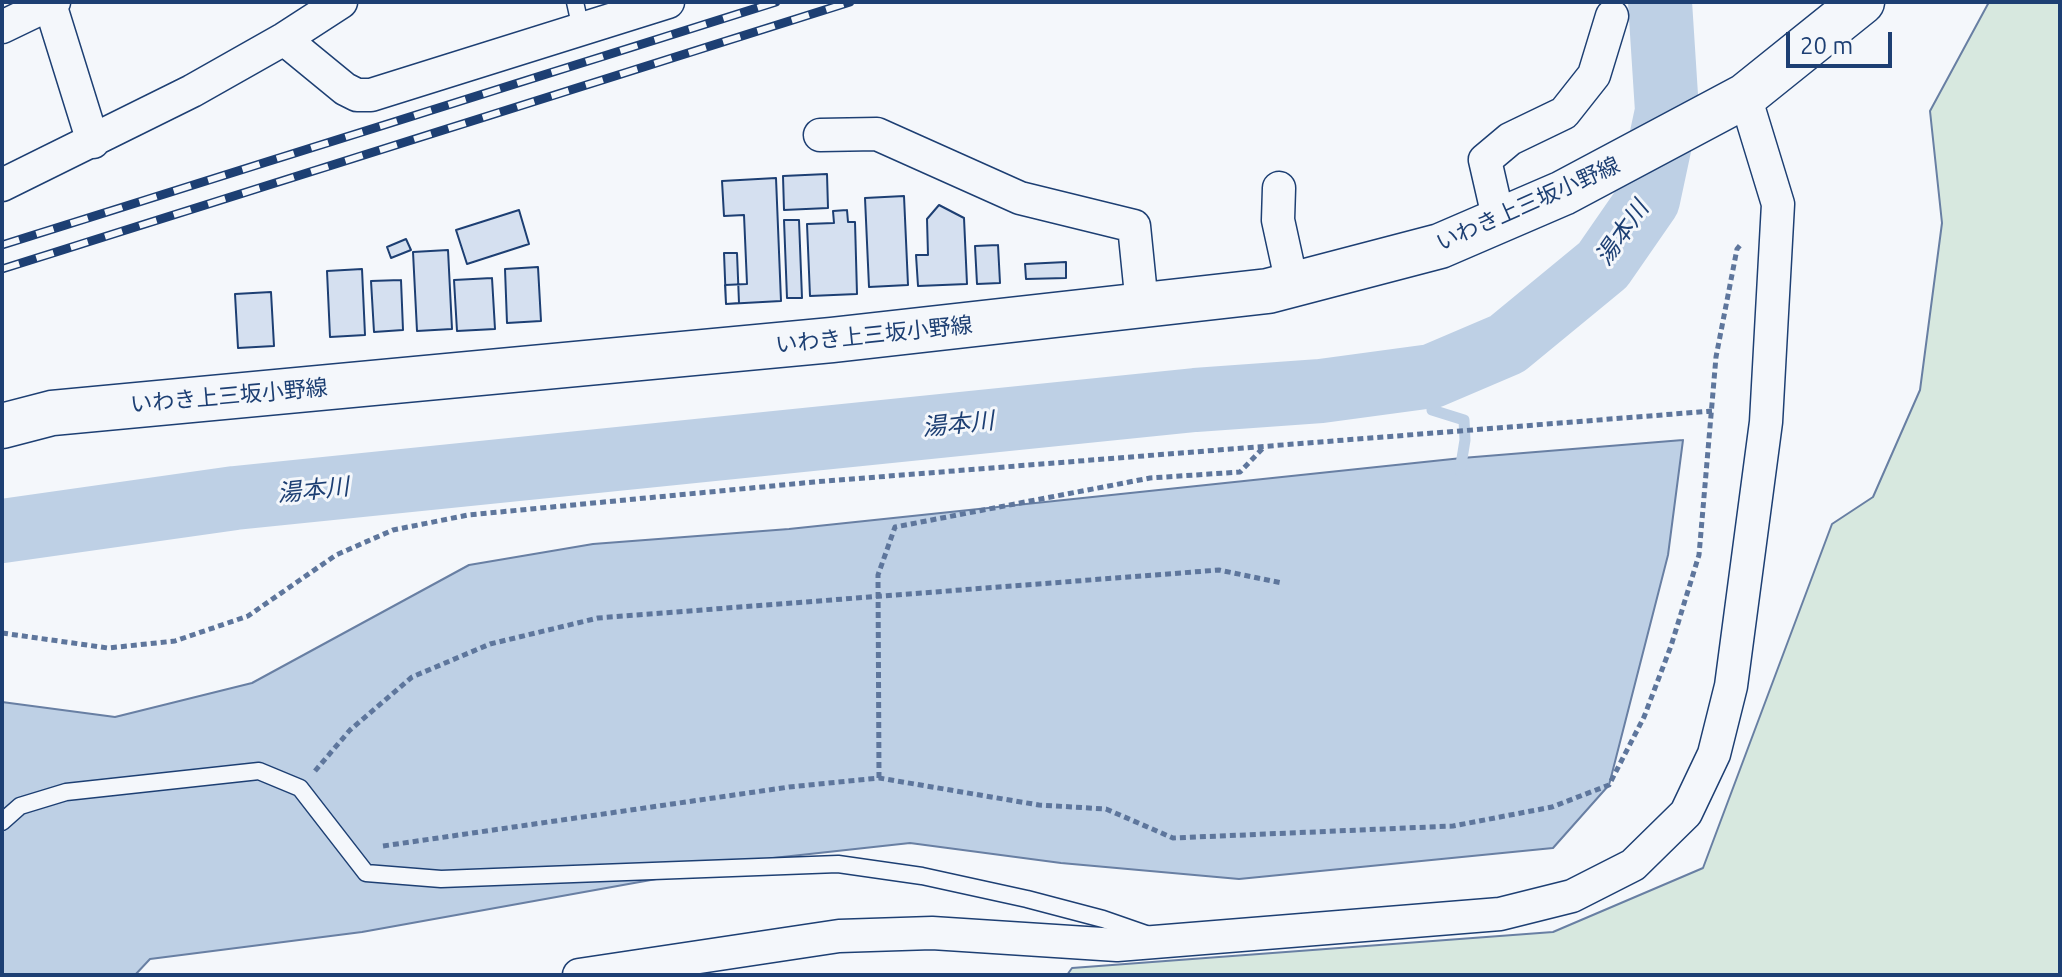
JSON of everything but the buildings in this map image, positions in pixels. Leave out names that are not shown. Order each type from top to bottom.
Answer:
[{"type":"main road","name":"いわき上三坂小野線","points":[[2,426],[52,413],[832,340],[1268,291],[1440,246],[1563,193],[1729,106],[1862,2]]},
{"type":"street","points":[[2,185],[192,91],[284,39],[341,2]]},
{"type":"street","points":[[284,39],[345,89],[357,95],[371,95],[578,16],[668,2]]},
{"type":"street","points":[[2,27],[52,3],[93,142]]},
{"type":"street","points":[[1499,221],[1485,160],[1510,139],[1564,113],[1594,75],[1612,16]]},
{"type":"street","points":[[579,975],[839,936],[932,933],[1117,945],[1500,914],[1572,896],[1633,865],[1686,813],[1714,754],[1731,686],[1766,422],[1778,204],[1729,106]]},
{"type":"street","points":[[820,135],[877,134],[1020,198],[1134,226],[1142,305]]},
{"type":"street","points":[[1279,188],[1278,220],[1292,284]]},
{"type":"lane","points":[[2,822],[20,806],[66,792],[259,771],[300,788],[366,873],[441,879],[838,864],[922,876],[1027,899],[1103,919],[1167,942]]},
{"type":"path","points":[[349,851],[789,787],[879,778],[1039,805],[1106,809],[1173,838],[1453,826],[1552,807],[1609,785],[1644,717],[1671,646],[1699,555],[1716,357],[1737,249],[1778,204]]},
{"type":"path","points":[[2,633],[108,648],[175,641],[248,616],[336,555],[393,530],[468,515],[829,480],[1712,411]]},
{"type":"path","points":[[879,778],[878,575],[895,527],[1150,478],[1240,472],[1265,446]]},
{"type":"path","points":[[300,788],[350,730],[412,677],[490,644],[598,618],[1219,570],[1282,583]]},
{"type":"shaded area","points":[[1989,2],[2060,2],[2060,975],[1067,975],[1072,968],[1553,932],[1703,868],[1832,524],[1873,497],[1920,390],[1942,223],[1930,111]]},
{"type":"water","points":[[1683,440],[1668,555],[1609,785],[1553,848],[1239,879],[1061,863],[910,843],[773,858],[362,932],[150,959],[135,975],[2,975],[2,702],[115,717],[252,683],[469,565],[593,544],[789,529],[1462,458]]},
{"type":"waterway","name":"湯本川","points":[[2,531],[235,498],[1195,400],[1321,391],[1432,376],[1507,344],[1603,265],[1648,200],[1667,111],[1660,2]]},
{"type":"waterway","points":[[1432,376],[1432,410],[1464,420],[1465,440],[1460,471]]},
{"type":"railway","points":[[2,245],[776,2]]},
{"type":"railway","points":[[2,269],[850,2]]}]
